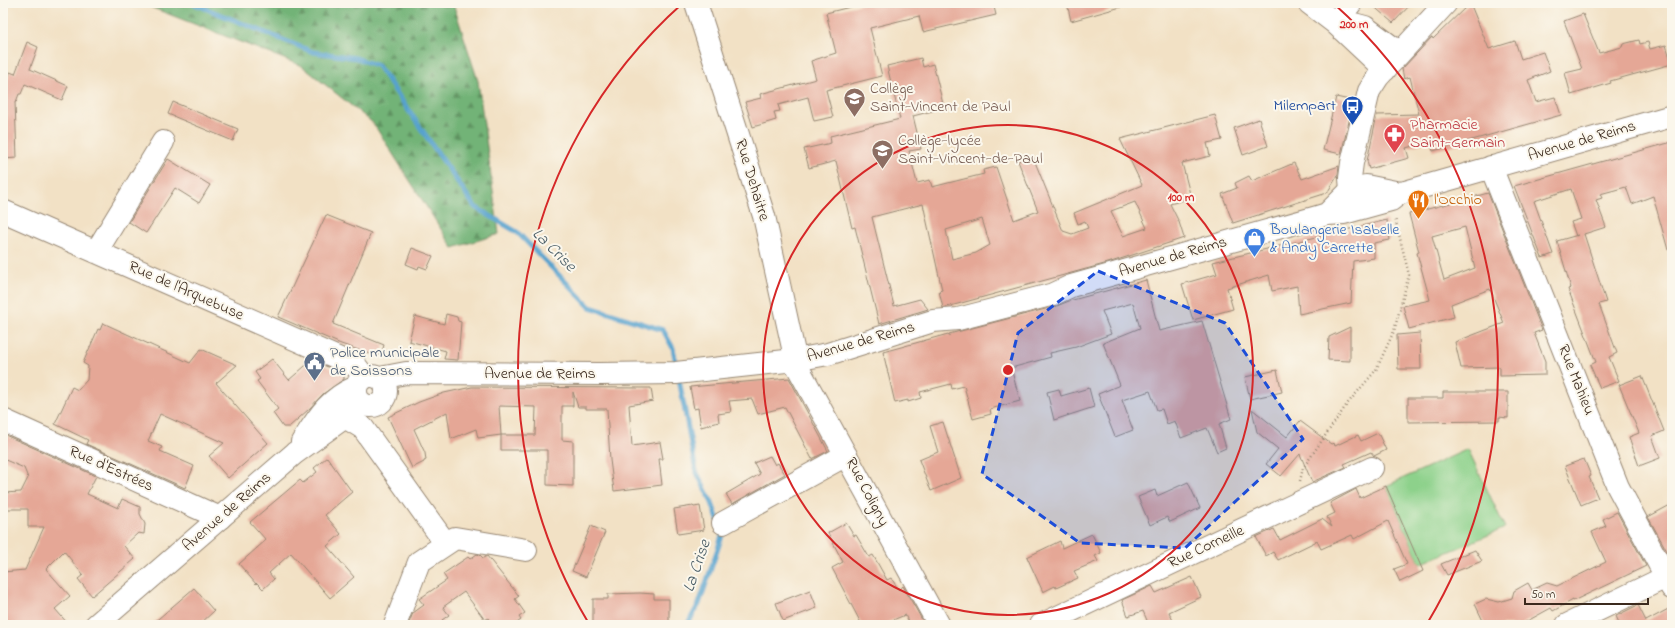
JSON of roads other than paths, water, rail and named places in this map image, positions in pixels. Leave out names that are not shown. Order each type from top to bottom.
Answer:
[{"type":"street","name":"Rue Dehaitre","points":[[696,3],[764,216],[795,360]]},
{"type":"street","points":[[1310,3],[1335,23],[1385,70]]},
{"type":"street","points":[[1335,23],[1351,3]]},
{"type":"street","points":[[1388,200],[1351,190],[1350,178],[1352,163],[1369,91],[1385,70],[1446,3]]},
{"type":"street","points":[[1335,23],[1350,23],[1365,27],[1400,53]]},
{"type":"street","name":"Avenue de Reims","points":[[96,625],[295,453],[345,417],[370,387],[406,373],[600,374],[683,372],[795,360],[828,354],[933,321],[958,319],[1054,294],[1072,286],[1327,214],[1344,212],[1388,200],[1491,167],[1672,116]]},
{"type":"street","points":[[104,256],[163,142]]},
{"type":"street","name":"Rue Mahieu","points":[[1491,167],[1618,487],[1669,583]]},
{"type":"street","name":"Avenue de Reims","points":[[1327,214],[1351,190],[1366,186],[1388,200]]},
{"type":"street","name":"Rue de l'Arquebuse","points":[[3,212],[356,366],[370,387]]},
{"type":"street","name":"Rue Coligny","points":[[795,360],[939,625]]},
{"type":"street","points":[[295,453],[321,413],[342,393],[370,387]]},
{"type":"street","points":[[345,417],[364,428],[446,544]]},
{"type":"street","name":"Rue d'Estrées","points":[[3,420],[220,518]]},
{"type":"street","points":[[723,523],[846,455]]},
{"type":"street","name":"Rue Corneille","points":[[1041,625],[1372,468]]},
{"type":"street","points":[[395,625],[419,562],[455,538],[526,550]]},
{"type":"street","points":[[1567,625],[1669,583]]},
{"type":"waterway","name":"La Crise","points":[[192,3],[313,52],[356,58],[378,66],[475,207],[517,232],[590,307],[663,330],[673,348],[677,369]]},
{"type":"waterway","name":"La Crise","points":[[679,379],[696,471],[712,503],[718,520]]},
{"type":"waterway","name":"La Crise","points":[[687,625],[699,604],[723,533],[721,528]]},
{"type":"place","name":"Collège Saint-Vincent de Paul","points":[[855,118]]},
{"type":"place","name":"Milempart","points":[[1352,126]]},
{"type":"place","name":"Pharmacie Saint-Germain","points":[[1395,154]]},
{"type":"place","name":"Collège-lycée Saint-Vincent-de-Paul","points":[[883,170]]},
{"type":"place","name":"l'Occhio","points":[[1418,220]]},
{"type":"place","name":"Boulangerie Isabelle & Andy Carrette","points":[[1255,258]]},
{"type":"place","name":"Police municipale de Soissons","points":[[315,382]]}]
